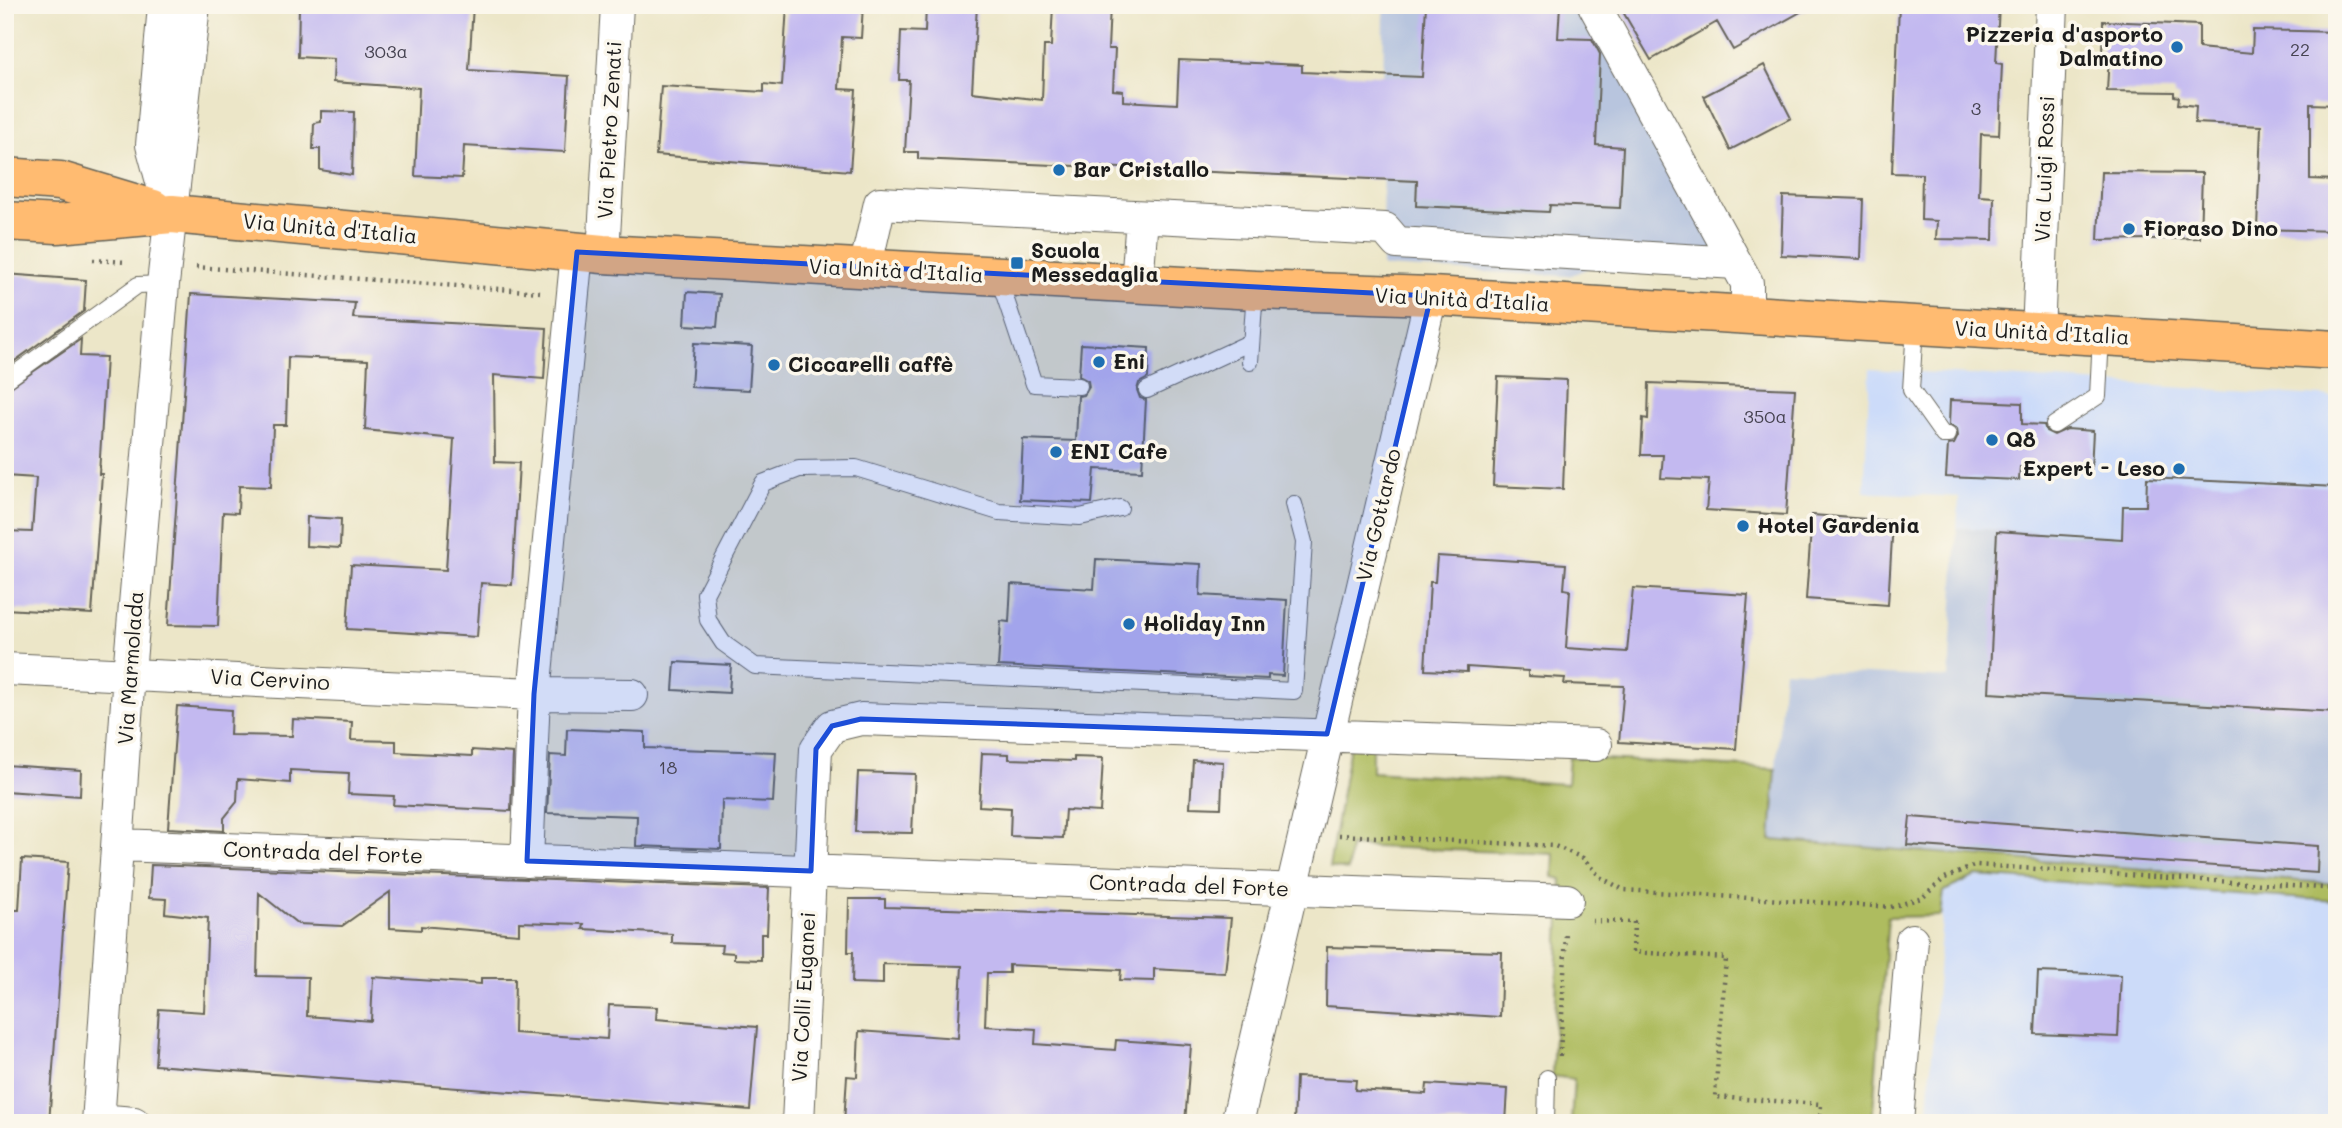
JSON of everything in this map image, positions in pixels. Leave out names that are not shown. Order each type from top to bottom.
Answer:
[{"type":"main road","name":"Via Unità d'Italia","points":[[5,177],[60,181],[172,214]]},
{"type":"main road","name":"Via Unità d'Italia","points":[[5,221],[57,224],[172,214],[590,253],[1137,284],[1431,296],[2337,350]]},
{"type":"street","points":[[164,5],[152,145],[172,214]]},
{"type":"street","name":"Via Marmolada","points":[[98,1121],[129,673],[163,284],[194,5]]},
{"type":"street","name":"Via Pietro Zenati","points":[[590,253],[617,5]]},
{"type":"street","points":[[1594,5],[1747,283],[1747,316]]},
{"type":"street","name":"Via Luigi Rossi","points":[[2038,333],[2052,5]]},
{"type":"street","points":[[866,269],[880,203],[1385,229],[1397,243],[1736,263]]},
{"type":"street","points":[[1137,284],[1142,217]]},
{"type":"street","points":[[527,861],[534,694],[572,295],[590,253]]},
{"type":"street","name":"Via Gottardo","points":[[1237,1123],[1431,296]]},
{"type":"street","name":"Via Cervino","points":[[5,669],[534,694],[632,695]]},
{"type":"street","points":[[811,871],[816,749],[832,726],[861,719],[1596,745]]},
{"type":"street","name":"Contrada del Forte","points":[[119,845],[1291,890],[1567,910]]},
{"type":"street","name":"Via Colli Euganei","points":[[798,1123],[811,871]]},
{"type":"street","points":[[1897,1123],[1912,940]]},
{"type":"street","points":[[98,1121],[134,1123]]},
{"type":"lane","points":[[998,276],[1034,384],[1079,386]]},
{"type":"lane","points":[[5,382],[138,285],[163,284]]},
{"type":"lane","points":[[1250,362],[1255,290]]},
{"type":"lane","points":[[1914,326],[1911,390],[1943,435],[1948,435]]},
{"type":"lane","points":[[2054,425],[2098,396],[2101,335]]},
{"type":"lane","points":[[1147,390],[1251,342]]},
{"type":"lane","points":[[1120,508],[1080,517],[999,512],[856,468],[799,469],[763,483],[705,594],[708,620],[723,643],[755,666],[1294,691],[1304,542],[1294,504]]},
{"type":"lane","points":[[1546,1123],[1547,1078]]},
{"type":"path","points":[[191,266],[572,295]]},
{"type":"path","points":[[1304,833],[1555,846],[1583,858],[1600,877],[1624,890],[1891,907],[1923,898],[1945,878],[1976,865],[2337,889]]},
{"type":"path","points":[[1547,1078],[1559,1078],[1567,910],[1634,922],[1633,952],[1726,958],[1715,1097],[1821,1104],[1820,1123]]},
{"type":"highlighted area","points":[[577,252],[1431,296],[1327,734],[861,719],[832,726],[816,749],[811,871],[527,861],[534,694]]},
{"type":"shaded area","points":[[1384,5],[1597,5],[1733,270],[1598,264],[1569,276],[1382,267]]},
{"type":"shaded area","points":[[1870,369],[2337,397],[2337,546],[1957,528],[1959,497],[1864,492]]},
{"type":"shaded area","points":[[1957,528],[2337,546],[2337,884],[1770,840],[1784,670],[1949,678]]},
{"type":"shaded area","points":[[1976,876],[2337,901],[2337,1123],[1927,1123],[1944,891]]},
{"type":"green space","points":[[1372,745],[1372,772],[1567,784],[1569,757],[1776,769],[1771,840],[2337,884],[2337,901],[1976,876],[1944,891],[1941,916],[1888,917],[1872,1123],[1571,1123],[1574,1079],[1552,1076],[1562,879],[1553,877],[1554,854],[1350,846],[1348,870],[1329,867],[1350,746]]},
{"type":"building","points":[[299,5],[473,5],[469,70],[569,76],[565,152],[464,146],[462,178],[415,176],[419,88],[333,82],[334,59],[298,57]]},
{"type":"building","points":[[787,5],[863,5],[861,38],[842,37],[839,89],[856,90],[850,171],[656,155],[661,86],[764,92],[764,84],[782,86]]},
{"type":"building","points":[[926,5],[977,5],[972,92],[1042,100],[1044,46],[1051,46],[1053,5],[1110,5],[1108,49],[1115,49],[1113,90],[1123,91],[1123,101],[1177,104],[1179,60],[1302,65],[1302,72],[1422,77],[1426,5],[1560,5],[1558,38],[1592,39],[1600,54],[1596,145],[1623,147],[1620,208],[1550,205],[1549,212],[1416,206],[1417,181],[918,159],[918,152],[905,152],[909,80],[899,80],[901,31],[925,32]]},
{"type":"building","points":[[1619,5],[1813,5],[1733,50],[1717,22],[1651,60]]},
{"type":"building","points":[[1899,5],[1999,5],[1996,63],[2002,64],[1999,135],[1981,134],[1979,196],[1994,197],[1993,240],[1936,239],[1937,221],[1921,220],[1922,174],[1892,173]]},
{"type":"building","points":[[2103,21],[2199,25],[2199,48],[2252,53],[2253,30],[2337,32],[2337,105],[2310,104],[2310,179],[2337,180],[2337,231],[2257,229],[2261,126],[2195,123],[2196,106],[2178,104],[2179,97],[2174,96],[2174,92],[2107,91],[2109,54],[2102,54]]},
{"type":"building","points":[[1764,65],[1791,118],[1730,150],[1704,96]]},
{"type":"building","points":[[321,111],[354,112],[352,175],[320,170],[320,149],[313,149],[314,123],[321,122]]},
{"type":"building","points":[[2101,172],[2202,173],[2200,238],[2098,240]]},
{"type":"building","points":[[1783,196],[1863,199],[1861,259],[1781,255]]},
{"type":"building","points":[[5,274],[86,280],[84,311],[5,368]]},
{"type":"building","points":[[687,292],[720,294],[717,327],[685,325]]},
{"type":"building","points":[[191,294],[355,303],[353,318],[547,328],[544,379],[494,375],[495,462],[519,463],[512,585],[481,583],[477,637],[347,629],[351,565],[446,570],[454,439],[365,430],[368,360],[288,357],[286,425],[273,425],[271,487],[239,486],[238,513],[223,512],[218,626],[168,625]]},
{"type":"building","points":[[81,339],[80,356],[106,357],[99,474],[102,474],[92,614],[5,609],[5,531],[32,532],[36,478],[5,476],[5,391]]},
{"type":"building","points":[[694,343],[752,346],[749,390],[691,387]]},
{"type":"building","points":[[1081,344],[1149,348],[1148,378],[1139,383],[1137,390],[1140,398],[1146,400],[1142,471],[1095,469],[1092,503],[1020,500],[1023,439],[1076,441],[1078,396],[1084,395],[1089,387],[1088,381],[1079,376]]},
{"type":"building","points":[[1498,377],[1567,380],[1563,489],[1493,486]]},
{"type":"building","points":[[1649,383],[1795,389],[1786,515],[1706,510],[1709,480],[1661,478],[1663,455],[1641,455],[1643,418],[1648,419]]},
{"type":"building","points":[[1950,400],[2022,403],[2022,424],[2044,425],[2046,431],[2054,435],[2067,429],[2093,431],[2091,470],[2020,467],[2019,480],[1946,477],[1948,445],[1954,444],[1958,436],[1957,429],[1949,425]]},
{"type":"building","points":[[2147,478],[2337,487],[2337,712],[1989,693],[1997,531],[2122,539],[2123,506],[2146,506]]},
{"type":"building","points":[[1812,515],[1893,521],[1888,605],[1806,599]]},
{"type":"building","points":[[307,517],[341,519],[340,548],[306,546]]},
{"type":"building","points":[[1437,556],[1566,564],[1564,589],[1570,590],[1566,648],[1627,652],[1633,588],[1748,595],[1736,749],[1619,742],[1624,686],[1564,684],[1565,678],[1528,676],[1528,671],[1467,667],[1467,672],[1425,670],[1430,582],[1435,582]]},
{"type":"building","points":[[1096,559],[1201,564],[1200,595],[1287,600],[1283,676],[1268,675],[1268,679],[998,666],[1001,621],[1009,622],[1011,584],[1094,589]]},
{"type":"building","points":[[675,662],[731,665],[729,693],[673,690]]},
{"type":"building","points":[[177,706],[231,710],[230,735],[292,736],[293,719],[352,722],[351,740],[396,741],[396,752],[472,756],[472,750],[513,753],[511,811],[393,805],[394,796],[348,794],[349,773],[290,770],[290,783],[238,779],[237,802],[224,818],[224,831],[168,828]]},
{"type":"building","points":[[567,729],[645,732],[645,748],[776,752],[773,802],[722,800],[721,849],[636,846],[637,816],[547,813],[550,755],[566,756]]},
{"type":"building","points":[[982,753],[1009,754],[1009,759],[1074,761],[1074,757],[1103,758],[1100,812],[1065,810],[1063,838],[1010,836],[1011,808],[979,806]]},
{"type":"building","points":[[1193,760],[1223,762],[1221,808],[1190,807]]},
{"type":"building","points":[[5,765],[81,770],[80,796],[5,791]]},
{"type":"building","points":[[858,772],[915,774],[912,833],[855,832]]},
{"type":"building","points":[[1910,817],[2318,846],[2317,873],[1907,845]]},
{"type":"building","points":[[22,859],[68,862],[49,1123],[5,1123],[5,910],[19,910]]},
{"type":"building","points":[[151,865],[769,888],[767,934],[761,934],[761,960],[734,959],[734,953],[721,952],[722,945],[672,943],[672,934],[583,929],[584,924],[519,922],[519,934],[421,926],[421,930],[390,928],[390,892],[342,926],[298,924],[259,893],[257,976],[308,977],[307,1016],[371,1021],[373,977],[481,984],[481,978],[515,978],[514,1033],[607,1039],[609,1005],[657,1007],[656,1019],[757,1027],[750,1110],[155,1065],[159,1009],[204,1012],[208,918],[165,913],[166,899],[149,898]]},
{"type":"building","points":[[849,899],[885,899],[885,907],[1231,918],[1225,973],[1154,969],[1154,981],[1120,980],[1121,970],[1009,965],[1009,973],[987,973],[985,1026],[1036,1029],[1035,1044],[1115,1050],[1116,1040],[1191,1045],[1185,1123],[908,1120],[908,1123],[844,1123],[847,1076],[857,1077],[859,1031],[958,1038],[962,966],[883,964],[883,984],[852,983],[853,952],[848,952]]},
{"type":"building","points":[[1327,947],[1502,952],[1500,1017],[1326,1006]]},
{"type":"building","points":[[2038,972],[2121,975],[2118,1037],[2035,1034]]},
{"type":"building","points":[[1296,1077],[1356,1080],[1355,1090],[1426,1094],[1427,1084],[1508,1089],[1506,1123],[1294,1123]]},
{"type":"place","name":"Pizzeria d'asporto Dalmatino","points":[[2177,47]]},
{"type":"place","name":"Bar Cristallo","points":[[1059,170]]},
{"type":"place","name":"Fioraso Dino","points":[[2129,229]]},
{"type":"place","name":"Scuola Messedaglia","points":[[1017,263]]},
{"type":"place","name":"Eni","points":[[1099,362]]},
{"type":"place","name":"Ciccarelli caffè","points":[[774,365]]},
{"type":"place","name":"Q8","points":[[1992,440]]},
{"type":"place","name":"ENI Cafe","points":[[1056,452]]},
{"type":"place","name":"Expert - Leso","points":[[2179,469]]},
{"type":"place","name":"Hotel Gardenia","points":[[1743,526]]},
{"type":"place","name":"Holiday Inn","points":[[1129,624]]}]
